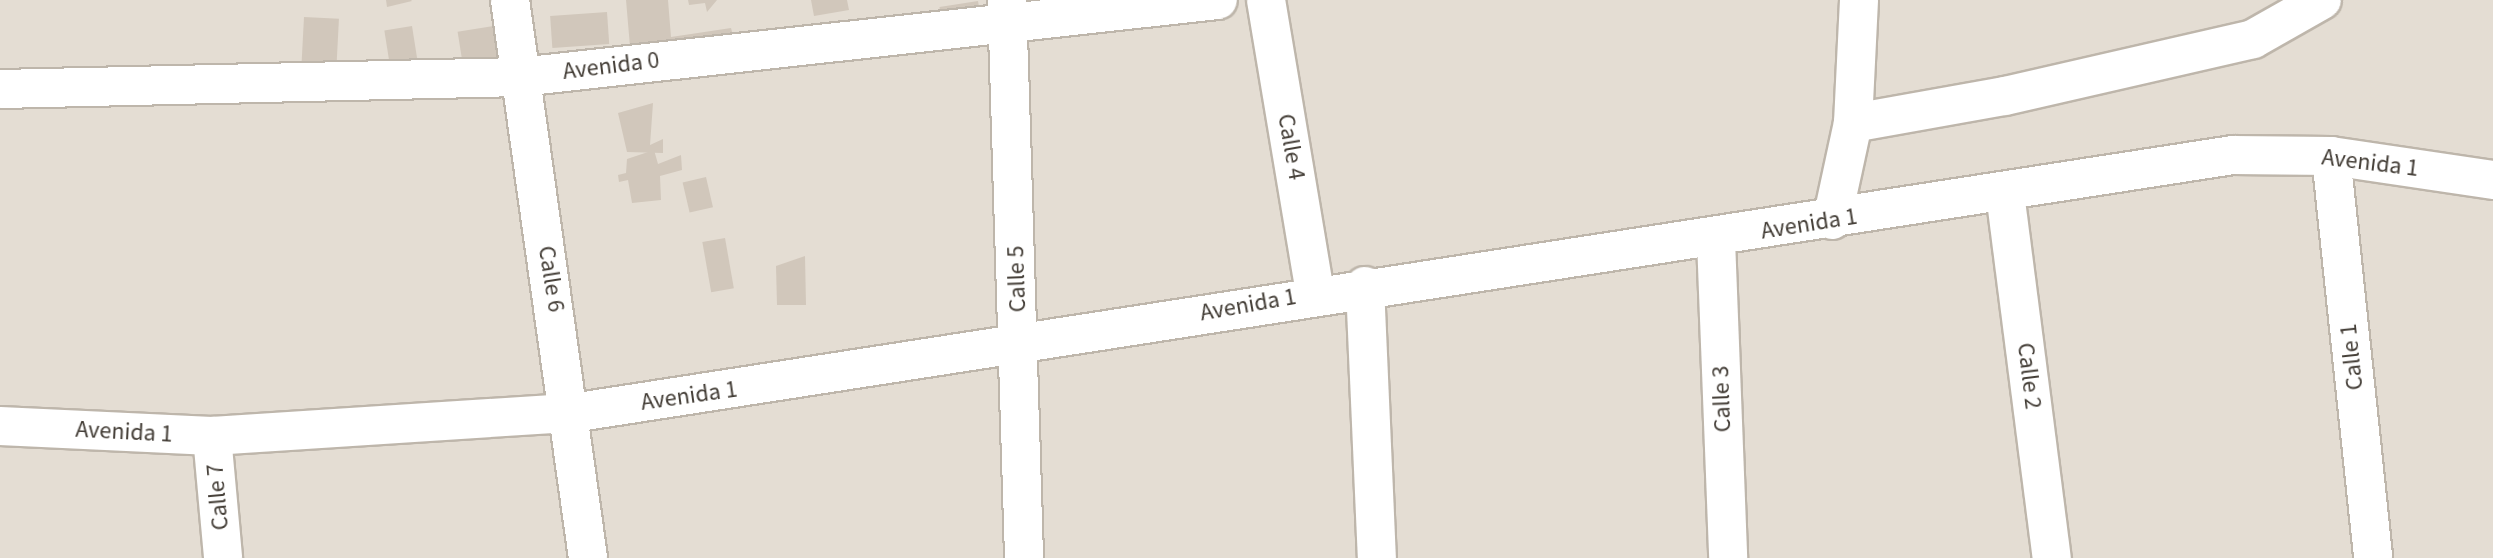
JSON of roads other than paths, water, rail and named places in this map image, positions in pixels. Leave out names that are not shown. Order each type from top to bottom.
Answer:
[{"type":"street","name":"Calle 6","points":[[510,0],[572,413],[588,558]]},
{"type":"street","name":"Avenida 0","points":[[0,89],[520,77],[1008,10],[1219,0]]},
{"type":"street","name":"Calle 4","points":[[1266,0],[1315,293]]},
{"type":"street","points":[[1832,220],[1853,122],[1859,0]]},
{"type":"street","points":[[1853,122],[2005,96],[2253,39],[2322,0]]},
{"type":"street","name":"Calle 5","points":[[1008,10],[1024,558]]},
{"type":"street","name":"Avenida 1","points":[[0,426],[212,436],[572,413],[1019,347],[1315,293],[1716,240],[2233,155],[2331,156],[2493,180]]},
{"type":"street","name":"Calle 1","points":[[2331,156],[2373,558]]},
{"type":"street","name":"Calle 2","points":[[2005,193],[2052,558]]},
{"type":"street","name":"Calle 3","points":[[1716,240],[1728,558]]},
{"type":"street","points":[[1365,286],[1377,558]]},
{"type":"street","name":"Calle 7","points":[[212,436],[223,558]]}]
